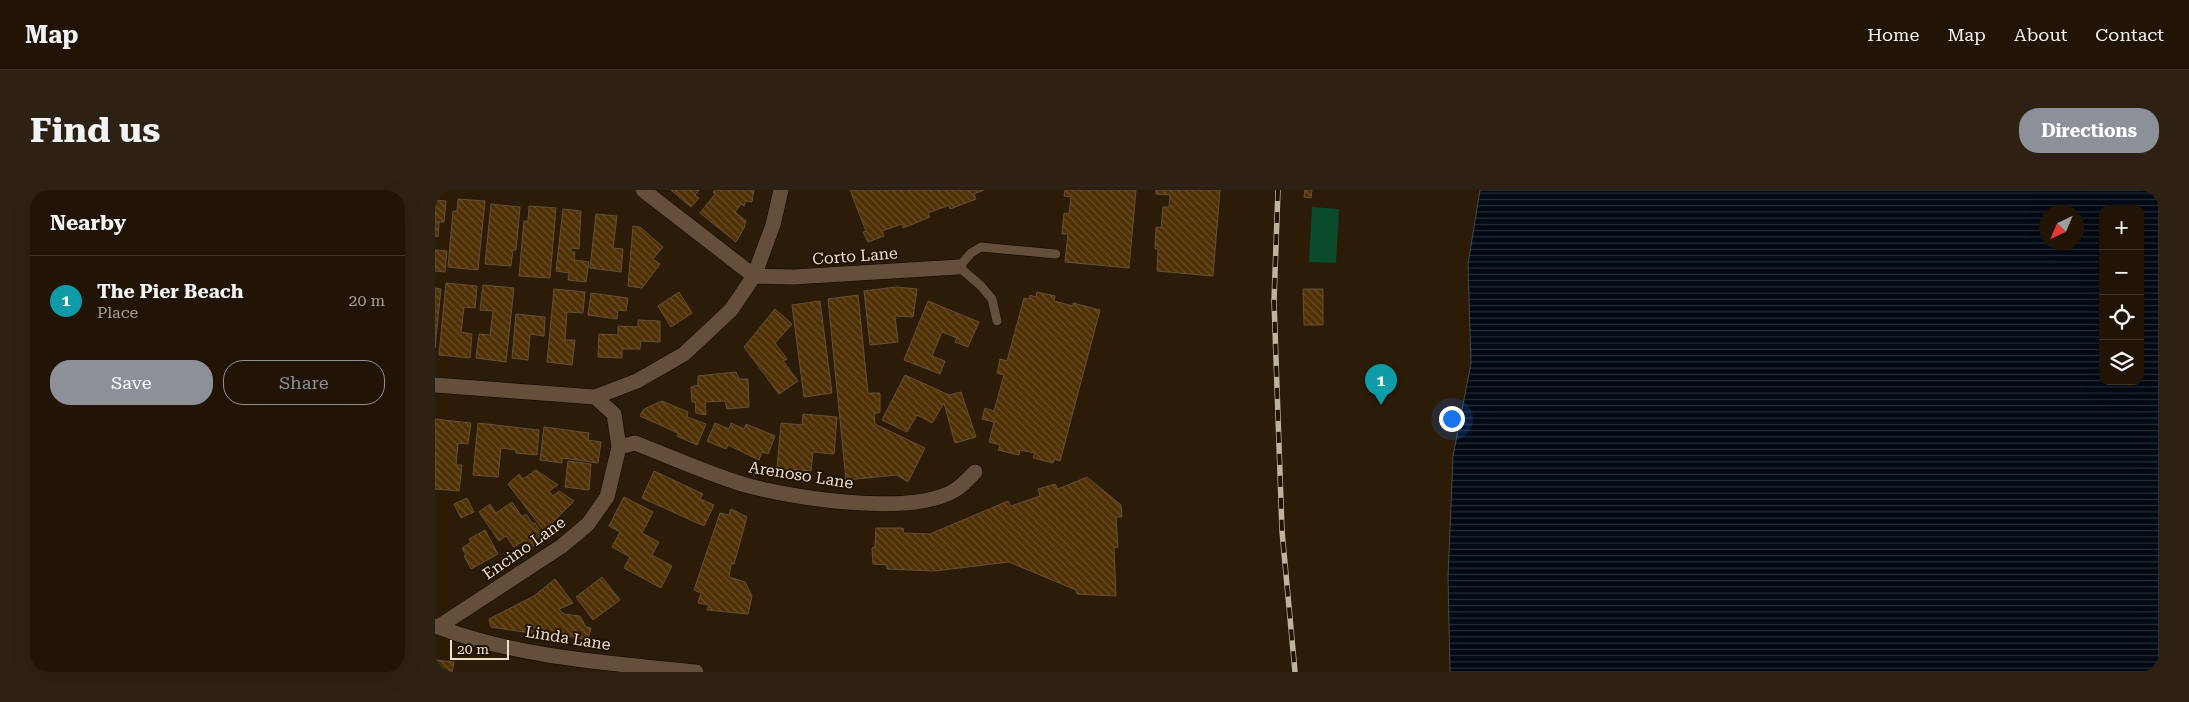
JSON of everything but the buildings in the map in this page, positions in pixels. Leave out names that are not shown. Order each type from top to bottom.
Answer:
[{"type":"street","points":[[643,190],[754,276]]},
{"type":"street","points":[[435,385],[595,397],[637,382],[684,354],[731,310],[754,276],[773,225],[781,190]]},
{"type":"street","name":"Corto Lane","points":[[754,276],[793,278],[959,267]]},
{"type":"street","name":"Encino Lane","points":[[437,626],[562,546],[588,524],[607,496],[619,446],[614,414],[595,397]]},
{"type":"street","name":"Arenoso Lane","points":[[619,446],[635,443],[742,484],[831,500],[870,503],[921,503],[955,490],[975,472]]},
{"type":"street","name":"Linda Lane","points":[[437,626],[467,638],[568,658],[696,672]]},
{"type":"lane","points":[[997,322],[992,299],[981,286],[959,267],[971,253],[981,247],[1056,254]]},
{"type":"green space","points":[[1312,207],[1339,209],[1336,263],[1309,262]]},
{"type":"shaded area","points":[[1480,190],[2159,190],[2159,672],[1450,672],[1448,577],[1453,456],[1471,363],[1468,264]]},
{"type":"railway","points":[[1278,190],[1274,301],[1282,531],[1295,672]]},
{"type":"place","name":"The Pier Beach","points":[[1381,405]]}]
